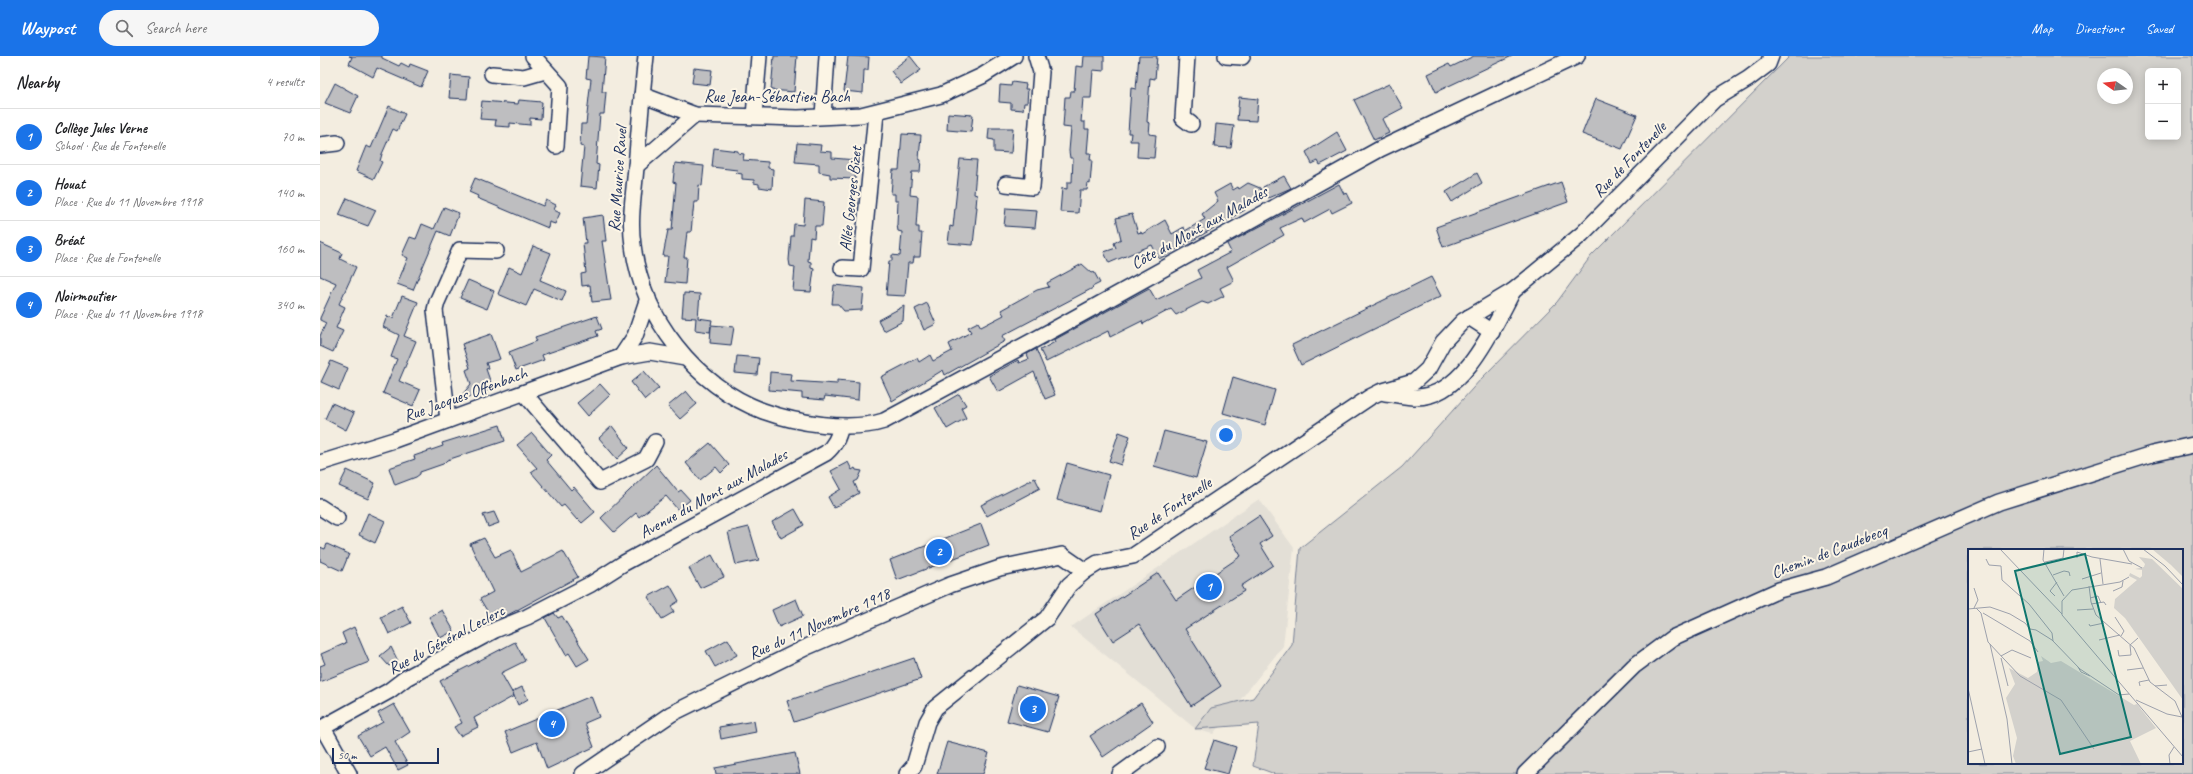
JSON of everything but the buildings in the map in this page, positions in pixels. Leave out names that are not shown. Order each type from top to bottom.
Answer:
[{"type":"street","points":[[533,56],[560,86],[556,146]]},
{"type":"street","name":"Rue Maurice Ravel","points":[[646,56],[632,203],[632,245],[648,298],[663,328],[685,358],[719,388],[755,408],[774,415],[841,426]]},
{"type":"street","points":[[754,116],[759,56]]},
{"type":"street","points":[[823,116],[827,56]]},
{"type":"street","name":"Rue Jean-Sébastien Bach","points":[[642,95],[695,115],[798,118],[876,113],[940,95],[982,76],[1014,56]]},
{"type":"street","points":[[1006,184],[1032,187],[1040,72],[1036,56]]},
{"type":"street","points":[[1187,56],[1183,118],[1191,124]]},
{"type":"street","points":[[1226,56],[1242,57]]},
{"type":"street","name":"Côte du Mont aux Malades","points":[[841,426],[870,425],[884,420],[1060,326],[1380,148],[1577,56]]},
{"type":"street","name":"Rue de Fontenelle","points":[[907,774],[914,766],[927,722],[935,708],[1047,618],[1069,585],[1098,563],[1133,556],[1380,392],[1414,382],[1428,370],[1443,342],[1468,317],[1513,291],[1582,234],[1715,99],[1748,79],[1768,64],[1771,56]]},
{"type":"street","points":[[492,74],[524,77],[545,71]]},
{"type":"street","name":"Allée Georges Bizet","points":[[842,268],[861,269],[876,113]]},
{"type":"street","name":"Rue Jean-Sébastien Bach","points":[[636,166],[695,115]]},
{"type":"street","points":[[320,145],[337,143]]},
{"type":"street","points":[[448,420],[435,310],[437,302],[460,250],[496,250]]},
{"type":"street","name":"Rue de Fontenelle","points":[[1380,392],[1417,397],[1436,392],[1454,381],[1466,370],[1479,354],[1513,291]]},
{"type":"street","points":[[621,357],[635,336],[648,298]]},
{"type":"street","points":[[1468,317],[1492,332]]},
{"type":"street","name":"Rue Jacques Offenbach","points":[[320,463],[394,440],[621,357],[650,352],[685,358]]},
{"type":"street","points":[[524,392],[600,482],[646,459],[655,442]]},
{"type":"street","name":"Avenue du Mont aux Malades","points":[[591,584],[624,563],[826,453],[837,439],[841,426]]},
{"type":"street","name":"Chemin de Caudebecq","points":[[1525,774],[1634,666],[1672,638],[1779,590],[1826,577],[1999,502],[2152,454],[2193,445]]},
{"type":"street","points":[[320,507],[338,518]]},
{"type":"street","name":"Rue du 11 Novembre 1918","points":[[583,774],[671,714],[809,646],[950,585],[1000,568],[1062,555],[1086,571]]},
{"type":"street","name":"Rue du Général Leclerc","points":[[321,728],[390,691],[413,674],[495,630],[528,618],[591,584]]},
{"type":"street","points":[[321,728],[349,774]]},
{"type":"street","points":[[1120,774],[1157,748]]},
{"type":"shaded area","points":[[1790,56],[2193,56],[2193,774],[1275,774],[1253,766],[1259,724],[1195,729],[1211,708],[1253,698],[1292,645],[1300,548],[1402,467],[1481,379],[1557,302],[1591,256]]},
{"type":"shaded area","points":[[1259,499],[1294,548],[1283,646],[1213,734],[1197,730],[1071,627]]},
{"type":"place","name":"Houat","points":[[939,552]]},
{"type":"place","name":"Collège Jules Verne","points":[[1209,587]]},
{"type":"place","name":"Bréat","points":[[1033,709]]},
{"type":"place","name":"Noirmoutier","points":[[552,724]]}]
